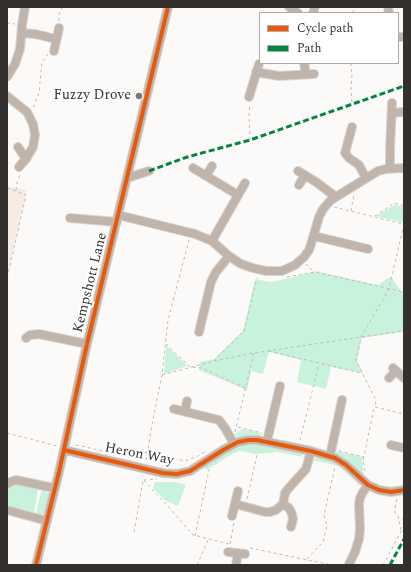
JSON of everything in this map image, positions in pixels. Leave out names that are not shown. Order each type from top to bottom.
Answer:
[{"type":"street","points":[[7,76],[20,49],[25,7]]},
{"type":"street","name":"Kempshott Lane","points":[[36,565],[62,448],[168,7]]},
{"type":"street","points":[[54,51],[59,28]]},
{"type":"street","points":[[22,33],[35,34],[56,40]]},
{"type":"street","points":[[250,97],[258,68],[279,76],[310,74],[305,64]]},
{"type":"street","points":[[7,96],[27,112],[33,124],[35,134],[33,147],[19,167]]},
{"type":"street","points":[[390,168],[392,103]]},
{"type":"street","points":[[392,113],[402,112]]},
{"type":"street","points":[[352,127],[345,153],[359,165],[366,178]]},
{"type":"street","points":[[18,147],[26,159]]},
{"type":"street","points":[[206,176],[212,166]]},
{"type":"street","points":[[193,168],[238,195]]},
{"type":"street","points":[[70,218],[118,219],[189,232],[212,241],[241,264],[258,269],[272,271],[282,270],[290,268],[302,260],[310,246],[319,217],[326,205],[336,197],[378,171],[390,168],[404,168]]},
{"type":"street","points":[[127,178],[149,170]]},
{"type":"street","points":[[299,185],[301,173],[336,197]]},
{"type":"street","points":[[212,241],[245,183]]},
{"type":"street","points":[[314,236],[368,249]]},
{"type":"street","points":[[199,332],[211,282],[229,256]]},
{"type":"street","points":[[26,338],[30,335],[39,334],[87,344]]},
{"type":"street","points":[[389,378],[395,370],[404,378]]},
{"type":"street","points":[[267,441],[280,386]]},
{"type":"street","points":[[330,456],[342,400]]},
{"type":"street","points":[[185,412],[187,402]]},
{"type":"street","points":[[174,409],[219,420],[223,424],[232,441]]},
{"type":"street","name":"Heron Way","points":[[62,448],[75,453],[173,474],[186,472],[195,467],[232,441],[253,439],[330,456],[343,462],[366,483],[375,488],[391,492],[402,490]]},
{"type":"street","points":[[391,445],[404,448]]},
{"type":"street","points":[[235,504],[270,512],[276,510],[283,504],[285,493],[288,488],[306,469],[311,451]]},
{"type":"street","points":[[7,484],[16,480],[49,487]]},
{"type":"street","points":[[349,564],[359,539],[359,504],[366,483]]},
{"type":"street","points":[[232,516],[238,491]]},
{"type":"street","points":[[283,504],[289,508],[292,514],[293,519],[291,526]]},
{"type":"street","points":[[7,510],[47,521]]},
{"type":"street","points":[[228,552],[244,551]]},
{"type":"street","points":[[236,565],[244,551]]},
{"type":"path","points":[[59,28],[59,15],[62,7]]},
{"type":"path","points":[[27,112],[34,106],[39,93],[42,62],[48,54],[54,51]]},
{"type":"path","points":[[351,64],[352,104]]},
{"type":"path","points":[[250,97],[252,100],[249,112],[250,140]]},
{"type":"path","points":[[16,191],[21,172],[19,167]]},
{"type":"path","points":[[350,211],[356,185]]},
{"type":"path","points":[[7,188],[26,195],[7,279]]},
{"type":"path","points":[[374,217],[394,203],[404,206]]},
{"type":"path","points":[[326,205],[404,224],[390,289],[361,337],[356,361],[376,400],[363,461],[366,483]]},
{"type":"path","points":[[146,469],[147,452],[162,375],[168,320],[189,240]]},
{"type":"path","points":[[302,260],[315,272]]},
{"type":"path","points":[[214,361],[244,331],[258,269]]},
{"type":"path","points":[[282,278],[315,272],[404,292]]},
{"type":"path","points":[[162,375],[214,361],[268,350],[402,330],[404,331]]},
{"type":"path","points":[[165,343],[190,367],[202,368],[246,388]]},
{"type":"path","points":[[268,350],[362,373]]},
{"type":"path","points":[[232,441],[236,432],[254,353]]},
{"type":"path","points":[[298,449],[320,363]]},
{"type":"path","points":[[375,407],[404,414]]},
{"type":"path","points":[[7,433],[62,448]]},
{"type":"path","points":[[75,453],[77,445],[133,458],[140,452],[147,452],[185,461],[208,450]]},
{"type":"path","points":[[245,507],[257,455]]},
{"type":"path","points":[[306,560],[323,542],[327,526],[324,515],[335,466]]},
{"type":"path","points":[[195,467],[209,470],[195,536]]},
{"type":"path","points":[[134,532],[144,480],[195,536],[230,544],[235,519],[232,516]]},
{"type":"path","points":[[402,490],[395,508],[395,513],[402,530]]},
{"type":"path","points":[[398,518],[404,520]]},
{"type":"path","points":[[383,565],[404,526]]},
{"type":"path","points":[[197,565],[208,539]]},
{"type":"path","points":[[244,551],[332,565]]},
{"type":"shaded area","points":[[7,186],[27,190],[7,278]]},
{"type":"green space","points":[[394,205],[404,207],[404,223],[376,216]]},
{"type":"green space","points":[[316,271],[378,285],[391,276],[401,291],[404,291],[404,333],[402,332],[362,338],[357,361],[363,373],[331,367],[326,389],[297,382],[301,360],[269,352],[263,374],[251,371],[247,390],[199,370],[200,362],[214,359],[243,331],[255,279],[270,282]]},
{"type":"green space","points":[[166,345],[187,366],[164,374]]},
{"type":"green space","points":[[242,429],[263,434],[257,436],[240,437],[234,435]]},
{"type":"green space","points":[[255,442],[299,452],[303,457],[278,452],[256,454],[240,451],[208,469],[201,468],[242,444]]},
{"type":"green space","points":[[335,451],[363,457],[362,462],[364,477],[339,456]]},
{"type":"green space","points":[[316,458],[324,458],[337,462],[360,483],[360,486],[339,466],[313,460]]},
{"type":"green space","points":[[155,482],[175,482],[186,485],[178,506],[166,501],[153,488]]},
{"type":"green space","points":[[14,484],[38,489],[34,512],[32,514],[7,507],[7,488]]},
{"type":"green space","points":[[43,488],[46,493],[50,493],[45,513],[42,515],[37,515],[36,512]]},
{"type":"marked path","points":[[149,171],[187,157],[250,140],[404,86]]},
{"type":"marked path","points":[[390,565],[404,539]]},
{"type":"cycle path","points":[[36,565],[59,472],[87,344],[168,7]]},
{"type":"cycle path","points":[[64,450],[163,473],[177,474],[190,471],[238,442],[257,440],[311,451],[335,458],[346,465],[368,485],[379,490],[391,492],[404,490]]},
{"type":"place","name":"Fuzzy Drove","points":[[139,96]]}]
